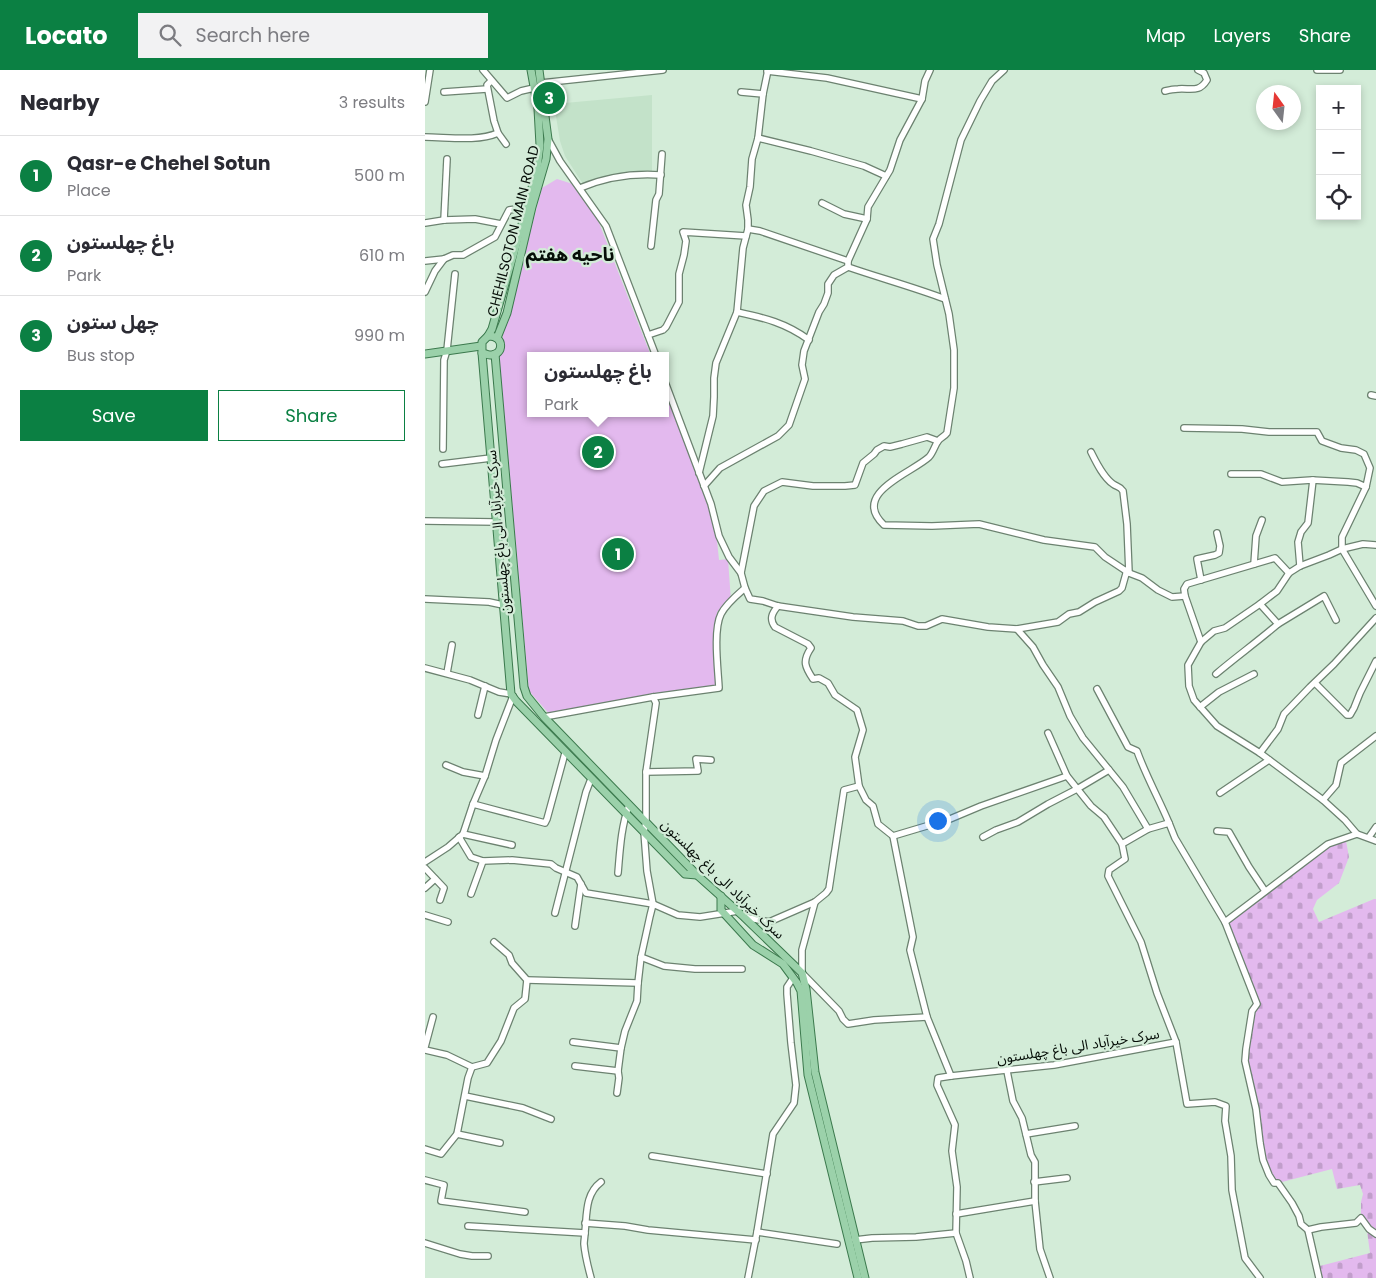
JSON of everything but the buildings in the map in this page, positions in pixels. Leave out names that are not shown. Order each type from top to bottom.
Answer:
[{"type":"main road","name":"CHEHILSOTON MAIN ROAD","points":[[488,336],[492,329],[546,159],[548,139],[537,85],[531,70]]},
{"type":"main road","name":"CHEHILSOTON MAIN ROAD","points":[[497,338],[507,313],[537,168],[540,145],[537,85],[539,70]]},
{"type":"main road","points":[[425,354],[447,350],[481,350],[489,355],[495,354],[500,350],[501,346],[497,338],[488,336],[483,340],[481,350],[512,695],[565,753],[685,874],[697,875]]},
{"type":"main road","name":"سرک خیرآباد الی باغ چهلستون","points":[[495,354],[524,687],[527,696],[544,717],[697,875],[738,910],[802,973]]},
{"type":"main road","points":[[721,896],[721,910],[753,945],[783,964],[801,990],[808,1075],[865,1278]]},
{"type":"main road","points":[[802,973],[807,989],[815,1072],[858,1278]]},
{"type":"street","points":[[425,102],[429,70]]},
{"type":"street","points":[[483,70],[507,98],[537,85],[663,70]]},
{"type":"street","points":[[699,473],[713,416],[716,363],[737,312],[743,248],[749,220],[746,205],[768,70],[827,78],[922,99]]},
{"type":"street","points":[[704,486],[721,468],[778,436],[789,424],[805,379],[802,365],[804,351],[828,293],[828,284],[834,275],[848,264],[867,219],[868,207],[890,170],[900,140],[922,99],[925,81],[930,70]]},
{"type":"street","points":[[1004,70],[992,81],[961,140],[939,224],[933,239],[949,314],[954,350],[954,388],[947,433],[938,441],[929,457],[887,485],[876,497],[874,503],[875,513],[884,525],[932,526],[979,524],[1044,540],[1095,547],[1105,557],[1172,598],[1185,596]]},
{"type":"street","points":[[1165,91],[1177,89],[1196,90],[1204,86],[1207,80],[1204,73],[1198,70]]},
{"type":"street","points":[[1317,70],[1338,70]]},
{"type":"street","points":[[491,80],[487,85],[487,89],[498,133],[506,144]]},
{"type":"street","points":[[444,92],[487,89]]},
{"type":"street","points":[[741,92],[763,94]]},
{"type":"street","points":[[425,137],[474,138],[489,137],[498,133]]},
{"type":"street","points":[[758,138],[864,166],[886,176]]},
{"type":"street","points":[[548,139],[560,160],[606,226],[654,352]]},
{"type":"street","points":[[651,246],[655,200],[659,194],[661,154]]},
{"type":"street","points":[[444,220],[447,159]]},
{"type":"street","points":[[546,159],[560,160]]},
{"type":"street","points":[[580,188],[597,181],[620,176],[661,175]]},
{"type":"street","points":[[821,203],[843,214],[867,219]]},
{"type":"street","points":[[425,261],[444,259],[453,255],[463,255],[495,237],[509,210],[530,207]]},
{"type":"street","points":[[425,223],[475,219],[501,224]]},
{"type":"street","points":[[648,335],[663,330],[666,327],[679,302],[679,274],[686,241],[683,232],[747,233],[760,231],[848,264],[879,278],[945,299]]},
{"type":"street","points":[[425,292],[435,271],[444,259]]},
{"type":"street","points":[[443,449],[444,360],[447,350],[455,274]]},
{"type":"street","points":[[737,312],[789,326],[809,340]]},
{"type":"street","points":[[669,393],[711,504],[719,536],[729,558],[741,573],[750,599],[763,600],[777,606],[903,621],[918,626],[925,626],[942,619],[988,627],[1017,629],[1058,622],[1069,614],[1079,612],[1090,604],[1119,592],[1128,571],[1127,524],[1123,491],[1106,477],[1091,452]]},
{"type":"street","points":[[1184,428],[1317,432],[1322,441],[1364,454],[1370,468],[1366,487],[1342,537],[1342,549],[1376,606]]},
{"type":"street","points":[[741,573],[753,506],[764,491],[782,482],[813,486],[855,485],[863,463],[884,446],[895,446],[927,437],[938,441]]},
{"type":"street","points":[[442,464],[491,458]]},
{"type":"street","points":[[1231,474],[1261,474],[1282,482],[1313,480],[1357,483],[1366,487]]},
{"type":"street","points":[[1300,566],[1298,542],[1301,532],[1308,523],[1313,480]]},
{"type":"street","points":[[1254,564],[1256,536],[1262,520]]},
{"type":"street","points":[[425,521],[496,522]]},
{"type":"street","points":[[1201,580],[1197,560],[1219,553],[1220,546],[1217,533]]},
{"type":"street","points":[[1357,834],[1323,800],[1260,753],[1217,726],[1194,700],[1189,686],[1188,665],[1201,642],[1214,631],[1225,628],[1260,604],[1277,590],[1289,573],[1300,566],[1329,556],[1342,549],[1363,544],[1376,545]]},
{"type":"street","points":[[1201,642],[1185,596],[1184,589],[1187,584],[1275,558],[1289,573]]},
{"type":"street","points":[[544,717],[653,697],[719,688],[717,630],[721,614],[730,602],[745,588]]},
{"type":"street","points":[[1216,674],[1242,651],[1262,638],[1278,624],[1324,596],[1336,620]]},
{"type":"street","points":[[425,598],[489,602],[503,605]]},
{"type":"street","points":[[1260,604],[1278,624]]},
{"type":"street","points":[[777,606],[771,616],[771,623],[775,627],[808,644],[811,648],[806,657],[805,664],[807,670],[813,679],[819,678],[828,684],[835,695],[857,710],[863,730],[855,757],[859,786],[866,800],[873,806],[878,824],[893,836],[913,937],[911,950],[927,1017],[951,1076],[938,1078],[937,1085],[955,1125],[953,1151],[957,1187],[956,1233],[970,1278]]},
{"type":"street","points":[[1260,753],[1278,729],[1284,714],[1334,664],[1376,618]]},
{"type":"street","points":[[1017,629],[1033,647],[1058,687],[1070,716],[1083,738],[1123,787],[1147,829]]},
{"type":"street","points":[[447,673],[452,645]]},
{"type":"street","points":[[1315,683],[1347,715],[1350,715],[1376,661]]},
{"type":"street","points":[[425,668],[447,673],[512,695],[485,776],[461,835],[448,848],[425,862]]},
{"type":"street","points":[[1200,707],[1219,692],[1254,674]]},
{"type":"street","points":[[478,715],[485,686]]},
{"type":"street","points":[[1097,689],[1128,747],[1137,751],[1175,838],[1225,922],[1243,964],[1257,1004],[1253,1011],[1245,1062],[1256,1110],[1259,1143],[1263,1160],[1274,1183],[1277,1183],[1292,1203],[1301,1224],[1308,1230],[1319,1278]]},
{"type":"street","points":[[617,1093],[621,1048],[637,1001],[641,957],[653,904],[647,871],[644,832],[647,772],[656,703],[653,697]]},
{"type":"street","points":[[1048,733],[1067,776],[1091,806],[1105,817],[1122,844],[1147,829],[1169,823]]},
{"type":"street","points":[[1323,800],[1336,785],[1341,763],[1376,736]]},
{"type":"street","points":[[473,804],[545,823],[565,753]]},
{"type":"street","points":[[647,772],[698,771],[696,760],[711,760]]},
{"type":"street","points":[[1220,793],[1269,760]]},
{"type":"street","points":[[446,765],[463,772],[485,776]]},
{"type":"street","points":[[983,837],[1018,822],[1109,770]]},
{"type":"street","points":[[893,836],[950,819],[981,806],[1067,776]]},
{"type":"street","points":[[555,913],[591,779]]},
{"type":"street","points":[[745,917],[769,922],[815,902],[826,893],[829,889],[845,790],[859,786]]},
{"type":"street","points":[[618,873],[620,841],[629,805]]},
{"type":"street","points":[[1369,837],[1376,827]]},
{"type":"street","points":[[1217,831],[1229,832],[1265,891]]},
{"type":"street","points":[[1225,922],[1327,844],[1357,834],[1376,840]]},
{"type":"street","points":[[461,835],[512,845]]},
{"type":"street","points":[[461,835],[471,857],[483,861],[512,860],[551,864],[577,877],[586,893],[653,904],[678,915],[700,917],[738,910]]},
{"type":"street","name":"سرک خیرآباد الی باغ چهلستون","points":[[951,1076],[1054,1065],[1176,1042],[1157,993],[1141,942],[1108,876],[1109,870],[1125,859],[1122,844]]},
{"type":"street","points":[[471,894],[483,861]]},
{"type":"street","points":[[425,868],[444,888],[440,900]]},
{"type":"street","points":[[425,888],[435,879]]},
{"type":"street","points":[[575,926],[581,884]]},
{"type":"street","points":[[802,973],[802,950],[815,902]]},
{"type":"street","points":[[425,915],[448,922]]},
{"type":"street","points":[[433,1017],[425,1049],[447,1055],[472,1067],[487,1063],[501,1040],[514,1008],[525,999],[527,980],[513,964],[509,955],[494,942]]},
{"type":"street","points":[[641,957],[664,966],[695,969],[742,969]]},
{"type":"street","name":"سرک خیرآباد الی باغ چهلستون","points":[[802,973],[839,1011],[848,1024],[873,1020],[927,1017]]},
{"type":"street","points":[[748,1278],[773,1134],[794,1103],[796,1085],[787,994],[787,987],[793,978]]},
{"type":"street","points":[[527,980],[638,983]]},
{"type":"street","points":[[573,1042],[621,1048]]},
{"type":"street","points":[[1176,1042],[1187,1104],[1215,1102],[1226,1106],[1225,1121],[1231,1156],[1232,1190],[1245,1258],[1260,1278]]},
{"type":"street","points":[[575,1066],[618,1071]]},
{"type":"street","points":[[425,1149],[441,1154],[457,1134],[468,1078],[472,1067]]},
{"type":"street","points":[[1007,1071],[1013,1101],[1022,1118],[1031,1155],[1035,1162],[1035,1202],[1040,1250],[1049,1278]]},
{"type":"street","points":[[465,1096],[523,1108],[551,1119]]},
{"type":"street","points":[[1026,1134],[1075,1126]]},
{"type":"street","points":[[457,1134],[501,1143]]},
{"type":"street","points":[[652,1156],[767,1174]]},
{"type":"street","points":[[1034,1182],[1067,1178]]},
{"type":"street","points":[[425,1180],[445,1185],[441,1201],[525,1212]]},
{"type":"street","points":[[591,1278],[584,1242],[586,1209],[596,1186],[601,1182]]},
{"type":"street","points":[[956,1214],[1035,1202]]},
{"type":"street","points":[[1308,1230],[1356,1223],[1361,1218],[1369,1229],[1376,1234]]},
{"type":"street","points":[[585,1223],[756,1240]]},
{"type":"street","points":[[468,1226],[585,1233]]},
{"type":"street","points":[[757,1232],[837,1244]]},
{"type":"street","points":[[855,1240],[956,1233]]},
{"type":"street","points":[[425,1243],[460,1254],[488,1256]]},
{"type":"shaded area","points":[[652,95],[652,172],[621,173],[583,184],[565,156],[560,141],[554,104]]},
{"type":"green space","points":[[557,179],[576,185],[596,215],[649,352],[527,352],[527,417],[669,417],[669,402],[715,521],[719,560],[728,559],[731,601],[717,612],[718,687],[551,716],[529,691],[499,356],[502,348],[503,334],[542,188]]},
{"type":"green space","points":[[1346,841],[1349,857],[1339,883],[1317,900],[1313,909],[1319,922],[1376,899],[1376,1278],[1319,1278],[1316,1267],[1370,1253],[1367,1231],[1361,1218],[1363,1194],[1360,1185],[1337,1189],[1332,1169],[1278,1183],[1269,1175],[1245,1061],[1257,1004],[1225,922],[1293,875],[1321,851]]},
{"type":"place","name":"چهل ستون","points":[[549,98]]},
{"type":"place","name":"باغ چهلستون","points":[[598,452]]},
{"type":"place","name":"Qasr-e Chehel Sotun","points":[[618,554]]},
{"type":"district","name":"ناحیه هفتم","points":[[570,254]]}]
